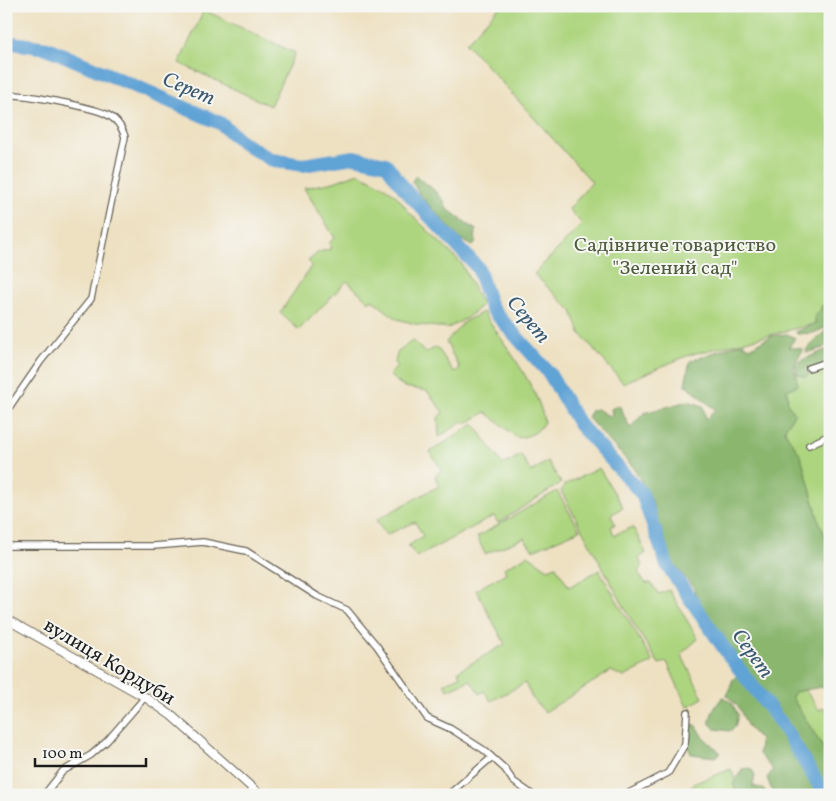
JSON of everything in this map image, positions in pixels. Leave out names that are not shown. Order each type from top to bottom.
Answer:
[{"type":"street","points":[[6,95],[29,96],[106,114],[121,126],[125,137],[91,299],[41,361],[6,412]]},
{"type":"street","points":[[809,368],[830,361]]},
{"type":"street","points":[[809,444],[830,435]]},
{"type":"street","points":[[6,546],[154,546],[203,542],[246,551],[317,596],[338,608],[347,610],[377,646],[427,718],[472,742],[505,769],[513,780],[533,795]]},
{"type":"street","name":"вулиця Кордуби","points":[[6,620],[145,697],[172,716],[260,795]]},
{"type":"street","points":[[44,795],[64,771],[91,755],[107,741],[145,697]]},
{"type":"street","points":[[625,795],[668,773],[685,744],[688,712]]},
{"type":"street","points":[[448,795],[491,758]]},
{"type":"green space","name":"Садівниче товариство \"Зелений сад\"","points":[[500,6],[830,6],[830,320],[689,355],[623,383],[580,333],[572,311],[534,274],[582,224],[569,209],[592,182],[466,43]]},
{"type":"green space","points":[[204,10],[295,53],[270,106],[179,63]]},
{"type":"green space","points":[[358,173],[379,184],[397,197],[407,210],[461,263],[482,305],[467,318],[448,328],[419,325],[397,319],[371,299],[369,302],[347,281],[299,330],[280,313],[312,265],[308,261],[319,252],[331,249],[329,243],[335,238],[304,188],[334,182]]},
{"type":"green space","points":[[416,176],[433,189],[444,201],[446,208],[476,230],[475,244],[473,246],[460,239],[419,194],[412,181]]},
{"type":"green space","points":[[822,305],[830,309],[830,326],[813,333],[797,334],[796,332],[816,323],[814,316],[820,311]]},
{"type":"green space","points":[[483,312],[528,380],[541,409],[544,422],[533,434],[517,438],[486,412],[466,424],[463,421],[439,437],[438,418],[443,412],[427,391],[404,387],[389,375],[398,366],[395,363],[397,353],[413,340],[425,353],[437,347],[454,372],[460,369],[446,342],[464,322]]},
{"type":"green space","points":[[830,327],[830,342],[823,348],[806,353],[807,348]]},
{"type":"green space","points":[[787,334],[795,338],[789,347],[803,349],[794,367],[798,385],[787,390],[788,404],[795,413],[784,430],[801,456],[820,524],[830,546],[830,708],[826,689],[821,687],[795,692],[792,697],[830,759],[830,795],[817,781],[813,766],[785,730],[773,703],[702,612],[693,587],[668,557],[652,501],[634,468],[588,418],[591,410],[597,409],[609,416],[612,415],[611,409],[619,405],[630,428],[644,413],[688,401],[703,406],[706,419],[716,410],[685,384],[690,361],[741,343],[750,348],[771,336]]},
{"type":"green space","points":[[830,348],[830,365],[806,377],[797,374],[796,365],[800,361]]},
{"type":"green space","points":[[830,358],[830,549],[794,462],[782,413],[783,394],[789,379],[803,368]]},
{"type":"green space","points":[[474,424],[503,465],[521,455],[531,472],[548,461],[561,483],[498,523],[494,516],[417,557],[408,546],[423,536],[415,522],[386,535],[376,520],[439,486],[435,476],[442,470],[430,452]]},
{"type":"green space","points":[[599,468],[623,507],[611,515],[615,524],[611,527],[614,535],[633,527],[646,553],[639,558],[642,566],[638,572],[645,583],[651,583],[659,594],[669,590],[698,639],[681,654],[703,698],[687,707],[667,662],[659,664],[633,623],[561,491],[566,484]]},
{"type":"green space","points":[[557,491],[580,530],[533,550],[524,538],[485,554],[477,537]]},
{"type":"green space","points":[[528,555],[548,569],[556,566],[569,587],[599,570],[653,662],[624,677],[611,671],[545,712],[532,698],[525,683],[491,701],[484,691],[480,694],[470,680],[448,690],[444,684],[460,676],[458,671],[505,644],[476,590],[506,573],[504,568]]},
{"type":"green space","points":[[739,675],[750,682],[757,693],[757,700],[785,730],[823,795],[775,795],[773,793],[767,778],[773,770],[759,754],[760,740],[748,727],[739,708],[727,695],[733,679]]},
{"type":"green space","points":[[804,688],[819,710],[824,707],[830,716],[830,751],[827,753],[789,705],[789,700],[795,690]]},
{"type":"green space","points":[[723,697],[732,703],[738,715],[735,727],[730,731],[715,729],[710,724],[714,709]]},
{"type":"green space","points":[[693,724],[697,726],[704,738],[721,753],[715,757],[691,754],[688,747]]},
{"type":"green space","points":[[731,769],[741,795],[687,795],[693,784]]},
{"type":"green space","points":[[742,769],[752,769],[755,776],[753,786],[763,789],[769,795],[738,795],[733,784]]},
{"type":"waterway","name":"Серет","points":[[6,42],[47,48],[220,123],[243,143],[272,160],[303,165],[354,157],[386,164],[406,191],[478,268],[491,308],[549,373],[579,424],[642,494],[667,565],[730,657],[781,723],[825,795]]}]
